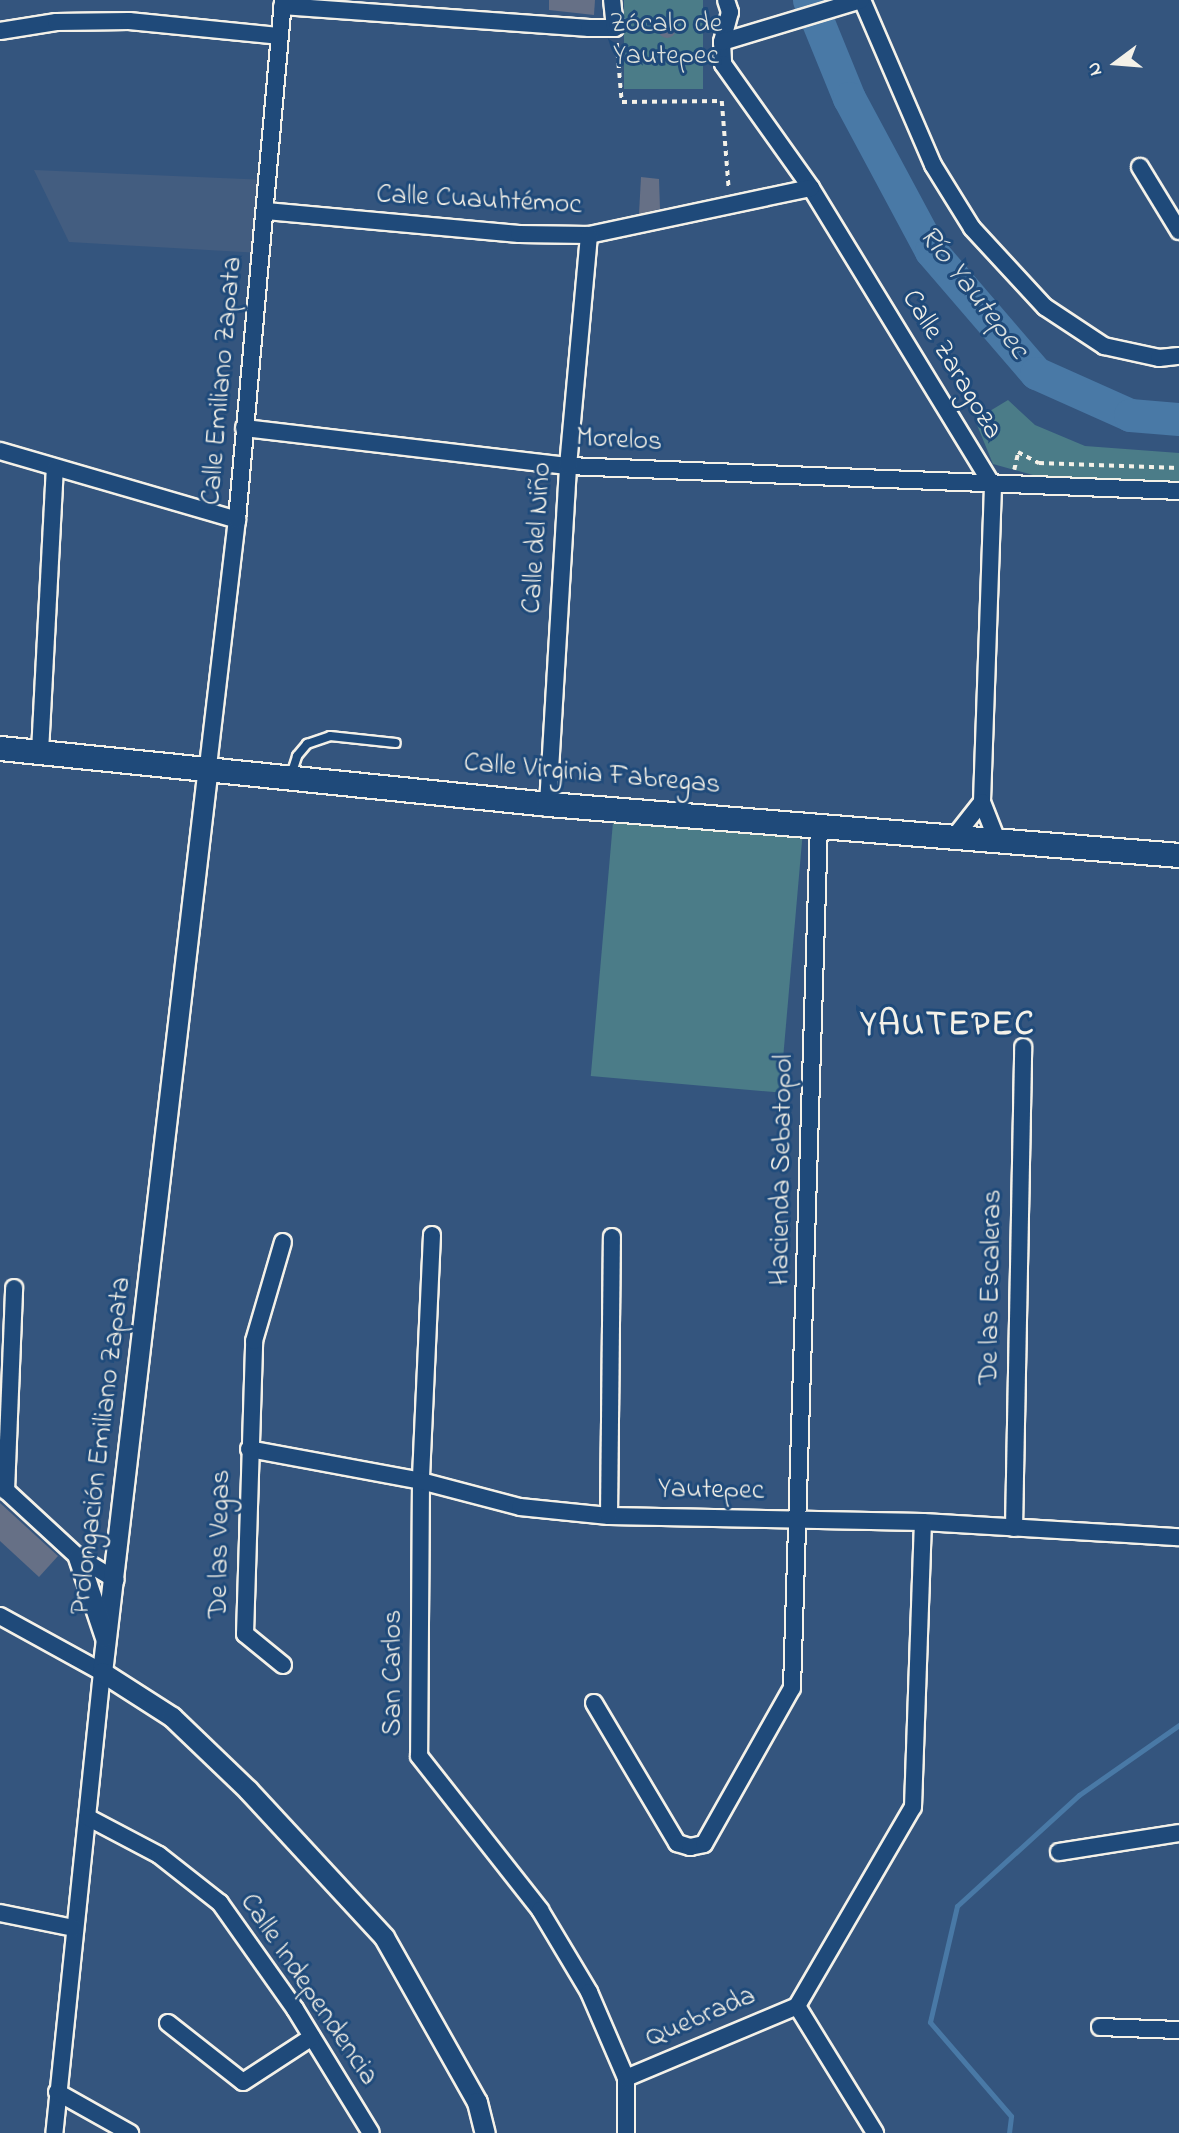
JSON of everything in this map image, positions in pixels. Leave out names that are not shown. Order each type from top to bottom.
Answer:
[{"type":"main road","name":"Calle Virginia Fabregas","points":[[0,748],[208,766],[548,804],[1179,855]]},
{"type":"street","points":[[283,3],[615,28],[612,0]]},
{"type":"street","name":"Calle Zaragoza","points":[[726,0],[730,12],[723,42],[723,64],[811,188],[993,486]]},
{"type":"street","points":[[723,42],[811,19],[858,2],[933,165],[972,228],[1045,307],[1104,346],[1159,358],[1179,356]]},
{"type":"street","name":"Calle Emiliano Zapata","points":[[208,766],[237,520],[283,3]]},
{"type":"street","points":[[0,31],[56,22],[129,21],[278,37]]},
{"type":"street","points":[[1140,167],[1179,230]]},
{"type":"street","name":"Calle Cuauhtémoc","points":[[266,211],[519,234],[589,235],[811,188]]},
{"type":"street","name":"Calle del Niño","points":[[548,804],[568,466],[589,235]]},
{"type":"street","name":"Morelos","points":[[244,428],[568,466],[993,486],[1179,491]]},
{"type":"street","points":[[0,452],[237,520]]},
{"type":"street","points":[[40,752],[55,468]]},
{"type":"street","points":[[993,486],[982,802],[997,840]]},
{"type":"street","name":"Prolongación Emiliano Zapata","points":[[54,2133],[102,1672],[116,1580],[208,766]]},
{"type":"street","points":[[956,835],[982,802]]},
{"type":"street","name":"Hacienda Sebatopol","points":[[594,1703],[677,1843],[704,1844],[792,1688],[800,1518],[820,824]]},
{"type":"street","name":"De las Escaleras","points":[[1014,1528],[1023,1046]]},
{"type":"street","name":"San Carlos","points":[[432,1235],[421,1481],[419,1756],[540,1910],[589,1992],[626,2078],[626,2133]]},
{"type":"street","points":[[609,1516],[612,1237]]},
{"type":"street","points":[[249,1449],[254,1341],[283,1242]]},
{"type":"street","points":[[14,1288],[3,1488],[78,1558],[116,1580]]},
{"type":"street","name":"Yautepec","points":[[249,1449],[421,1481],[520,1507],[609,1516],[922,1522],[1179,1536]]},
{"type":"street","name":"De las Vegas","points":[[249,1449],[245,1634],[282,1665]]},
{"type":"street","points":[[875,2133],[797,2006],[913,1807],[922,1522]]},
{"type":"street","points":[[78,1558],[107,1641]]},
{"type":"street","points":[[0,1616],[102,1672],[172,1717],[248,1790],[384,1937],[477,2102],[485,2133]]},
{"type":"street","name":"Calle Independencia","points":[[87,1817],[159,1855],[220,1903],[312,2037],[371,2133]]},
{"type":"street","points":[[1059,1852],[1179,1833]]},
{"type":"street","points":[[0,1913],[74,1927]]},
{"type":"street","name":"Quebrada","points":[[626,2078],[797,2006]]},
{"type":"street","points":[[168,2023],[243,2082],[312,2037]]},
{"type":"street","points":[[1100,2027],[1179,2030]]},
{"type":"street","points":[[57,2092],[130,2133]]},
{"type":"lane","points":[[291,775],[297,756],[307,744],[330,736],[396,743]]},
{"type":"path","points":[[615,28],[622,102],[722,101],[730,206]]},
{"type":"path","points":[[1010,486],[1018,452],[1039,463],[1179,468]]},
{"type":"shaded area","points":[[34,170],[266,180],[259,253],[69,242]]},
{"type":"green space","name":"Zócalo de Yautepec","points":[[624,0],[703,0],[703,89],[624,89]]},
{"type":"green space","points":[[1008,400],[1035,425],[1085,446],[1179,453],[1179,481],[1040,477],[993,464],[975,420]]},
{"type":"green space","points":[[613,822],[802,839],[780,1093],[591,1076]]},
{"type":"building","points":[[549,0],[595,0],[594,15],[549,10]]},
{"type":"building","points":[[663,20],[671,20],[676,29],[674,36],[663,38],[658,33],[658,25]]},
{"type":"building","points":[[641,177],[659,179],[660,209],[639,214]]},
{"type":"building","points":[[0,1503],[58,1556],[39,1577],[0,1541]]},
{"type":"waterway","name":"Río Yautepec","points":[[809,0],[849,98],[931,251],[1036,373],[1130,415],[1179,419]]},
{"type":"waterway","points":[[1009,2133],[1011,2116],[930,2022],[957,1906],[1079,1795],[1179,1725]]},
{"type":"district","name":"YAUTEPEC","points":[[948,1026]]}]
